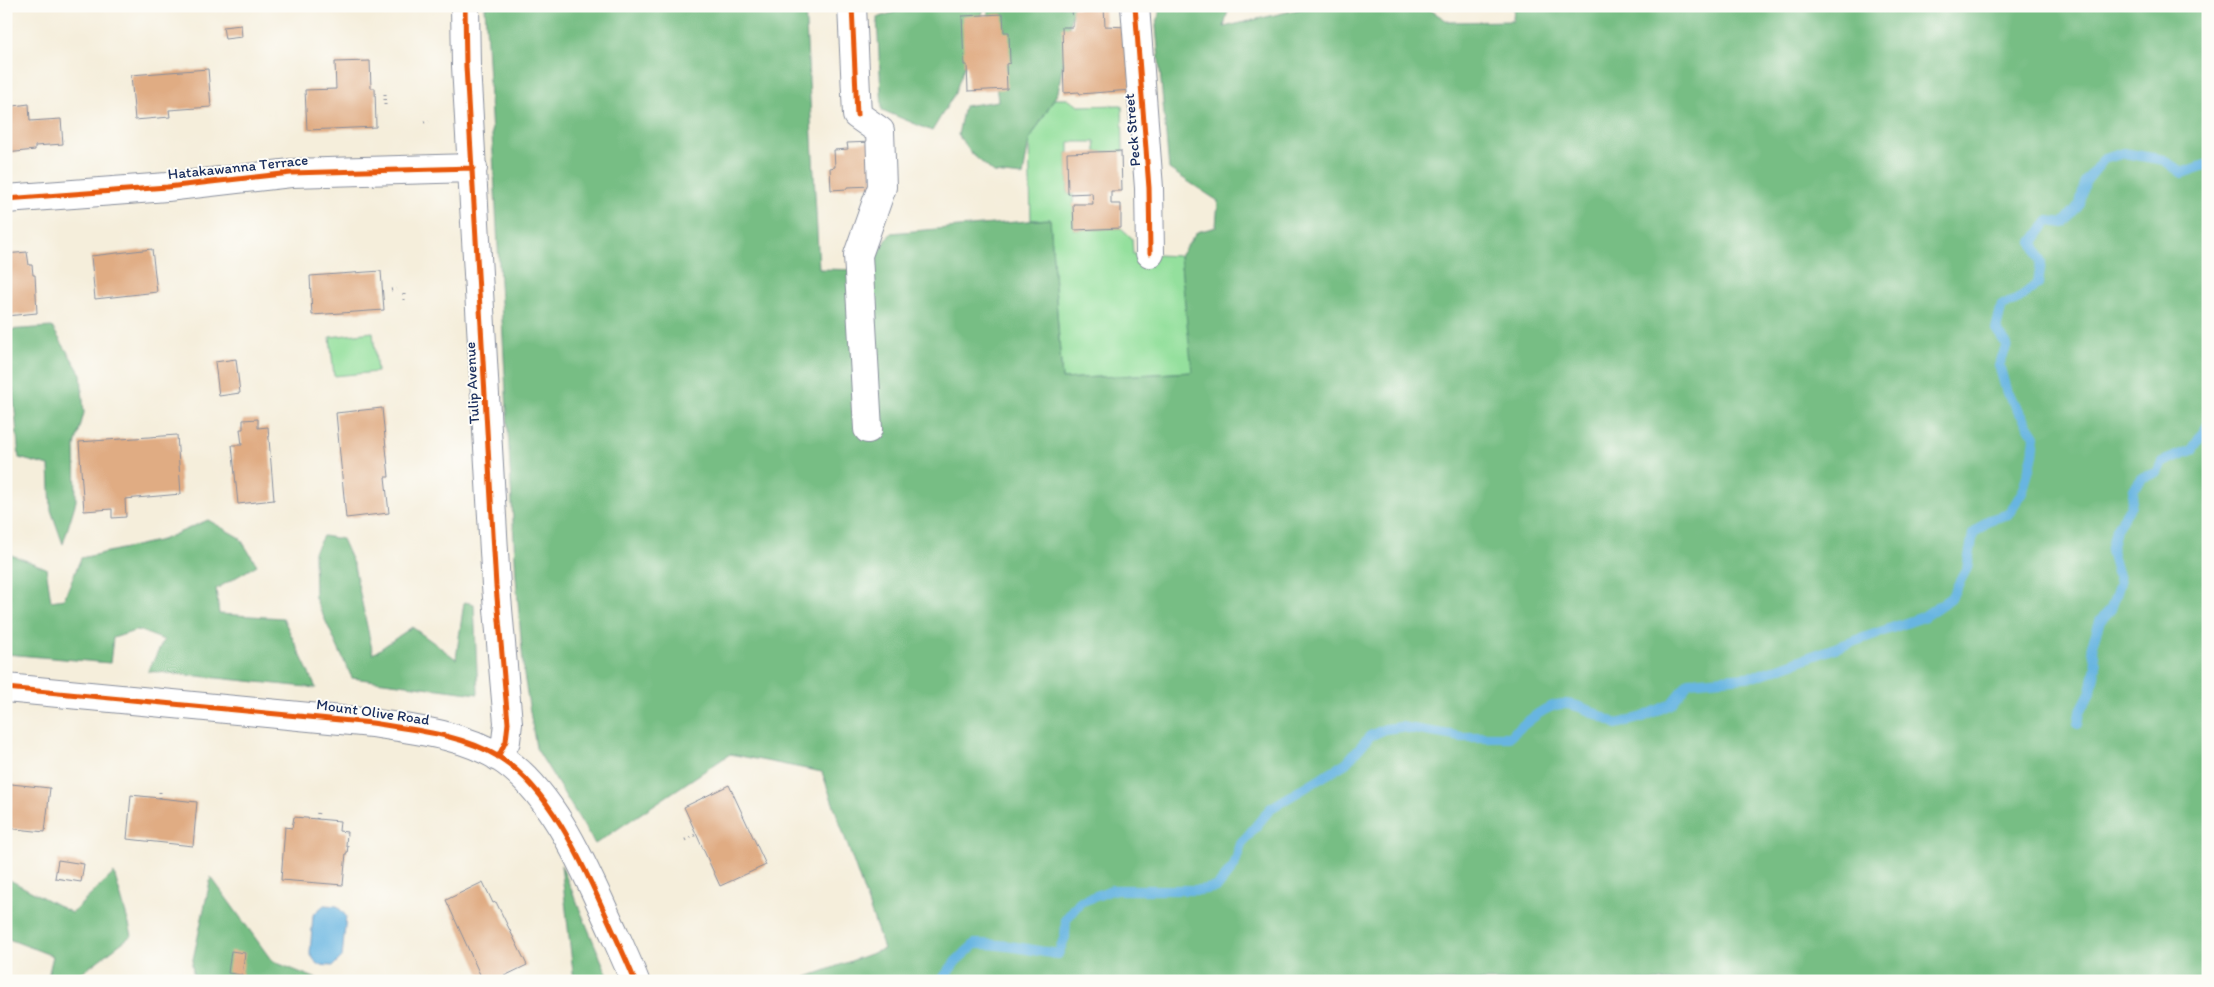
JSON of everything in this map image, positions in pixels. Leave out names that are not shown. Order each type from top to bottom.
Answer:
[{"type":"street","name":"Tulip Avenue","points":[[465,6],[466,66],[496,586],[508,723],[506,741],[498,757]]},
{"type":"street","points":[[852,6],[857,115],[880,130],[882,187],[858,255],[868,429]]},
{"type":"street","name":"Peck Street","points":[[1134,6],[1149,188],[1150,253]]},
{"type":"street","name":"Hatakawanna Terrace","points":[[6,199],[167,187],[291,173],[473,168]]},
{"type":"street","name":"Mount Olive Road","points":[[6,688],[372,722],[423,730],[460,740],[498,757],[528,782],[555,817],[590,880],[635,981]]},
{"type":"path","points":[[384,94],[385,105]]},
{"type":"path","points":[[424,122],[430,121]]},
{"type":"path","points":[[7,243],[8,254]]},
{"type":"path","points":[[391,290],[396,289]]},
{"type":"path","points":[[404,294],[404,300]]},
{"type":"path","points":[[11,784],[12,779]]},
{"type":"path","points":[[160,791],[160,798]]},
{"type":"path","points":[[318,812],[318,819]]},
{"type":"path","points":[[685,840],[697,834]]},
{"type":"green space","points":[[485,6],[805,6],[819,269],[867,270],[891,233],[1050,219],[1062,379],[1192,372],[1180,256],[1197,232],[1216,227],[1218,201],[1169,169],[1156,26],[1161,6],[1229,6],[1224,27],[1313,6],[1424,6],[1449,22],[1513,21],[1514,6],[2208,6],[2208,981],[796,981],[884,949],[822,772],[730,754],[595,844],[536,748],[524,675],[516,577]]},
{"type":"green space","points":[[902,6],[985,6],[955,93],[932,131],[882,110],[877,18],[901,10]]},
{"type":"green space","points":[[987,6],[1073,6],[1058,92],[1029,141],[1023,176],[994,173],[971,153],[958,135],[964,106],[998,101]]},
{"type":"green space","points":[[1054,99],[1067,99],[1079,106],[1122,105],[1123,151],[1096,152],[1095,142],[1069,142],[1069,153],[1067,153],[1068,194],[1073,194],[1074,230],[1121,228],[1132,238],[1133,254],[1180,256],[1193,372],[1062,379],[1050,219],[1031,220],[1029,141]]},
{"type":"green space","points":[[52,327],[81,374],[84,413],[75,446],[76,501],[63,544],[51,510],[49,466],[19,458],[13,388],[6,389],[6,330]]},
{"type":"green space","points":[[373,332],[377,372],[334,376],[330,337]]},
{"type":"green space","points":[[208,520],[240,538],[257,565],[216,589],[219,614],[283,618],[316,688],[148,671],[164,640],[138,630],[113,638],[110,663],[6,654],[6,553],[46,568],[51,601],[64,599],[81,558],[162,540]]},
{"type":"green space","points":[[323,536],[342,539],[354,566],[373,654],[412,627],[456,659],[464,602],[474,604],[478,694],[352,678],[315,598],[314,552]]},
{"type":"green space","points":[[561,865],[610,981],[574,981]]},
{"type":"green space","points":[[114,873],[132,935],[71,981],[47,981],[53,956],[6,938],[6,878],[72,913]]},
{"type":"green space","points":[[211,877],[272,961],[322,981],[194,981],[192,964]]},
{"type":"water","points":[[324,905],[337,906],[346,916],[342,957],[333,966],[318,965],[310,954],[313,915]]},
{"type":"building","points":[[1238,6],[1253,6],[1253,8],[1239,11]]},
{"type":"building","points":[[1104,7],[1105,26],[1128,27],[1131,90],[1080,94],[1079,92],[1064,93],[1062,27],[1073,27],[1072,8]]},
{"type":"building","points":[[1003,14],[1004,32],[1009,32],[1010,63],[1006,64],[1007,89],[968,91],[967,65],[964,65],[962,16]]},
{"type":"building","points":[[241,25],[242,37],[225,39],[223,27]]},
{"type":"building","points":[[370,61],[371,88],[375,88],[376,127],[307,130],[305,90],[336,89],[335,62]]},
{"type":"building","points":[[208,69],[211,107],[169,110],[170,117],[135,120],[131,75]]},
{"type":"building","points":[[29,104],[30,121],[61,119],[63,144],[35,146],[35,150],[6,153],[6,107]]},
{"type":"building","points":[[872,142],[874,186],[847,187],[847,189],[831,190],[830,168],[835,167],[834,150],[848,149],[847,143]]},
{"type":"building","points":[[1121,151],[1122,191],[1111,191],[1111,204],[1121,204],[1121,228],[1074,230],[1073,204],[1093,204],[1092,193],[1068,194],[1067,153]]},
{"type":"building","points":[[152,249],[157,292],[95,299],[91,256]]},
{"type":"building","points":[[27,252],[29,265],[32,265],[33,275],[35,275],[37,313],[6,316],[6,254]]},
{"type":"building","points":[[381,271],[384,310],[312,315],[310,276]]},
{"type":"building","points":[[236,359],[240,393],[219,396],[215,362]]},
{"type":"building","points":[[382,408],[389,477],[385,477],[389,513],[346,518],[336,413]]},
{"type":"building","points":[[258,419],[258,428],[268,427],[274,500],[238,504],[232,445],[242,445],[240,429],[243,429],[243,420]]},
{"type":"building","points":[[177,435],[181,494],[125,499],[126,517],[112,518],[112,509],[84,511],[79,442]]},
{"type":"building","points":[[11,784],[50,788],[45,832],[6,828],[6,786]]},
{"type":"building","points":[[729,785],[766,865],[720,886],[684,807]]},
{"type":"building","points":[[131,795],[197,802],[193,846],[127,839]]},
{"type":"building","points":[[294,817],[340,821],[339,831],[347,832],[346,846],[348,846],[343,885],[281,880],[285,827],[292,828]]},
{"type":"building","points":[[58,860],[84,864],[81,882],[55,878]]},
{"type":"building","points":[[483,882],[493,903],[496,902],[527,965],[494,981],[483,981],[446,900]]},
{"type":"building","points":[[231,951],[245,953],[242,975],[228,973]]},
{"type":"waterway","points":[[941,981],[956,961],[975,944],[1006,946],[1058,954],[1065,937],[1066,919],[1080,902],[1112,890],[1200,890],[1217,887],[1234,866],[1241,844],[1271,808],[1346,763],[1370,736],[1385,729],[1401,727],[1462,737],[1509,737],[1539,713],[1560,704],[1583,708],[1617,724],[1643,717],[1671,704],[1689,682],[1756,676],[1923,617],[1951,598],[1967,568],[1973,534],[1989,520],[2009,514],[2022,493],[2033,455],[2035,436],[2007,393],[1999,365],[2007,345],[1996,329],[2002,305],[2015,301],[2038,284],[2041,262],[2033,242],[2048,221],[2064,223],[2080,204],[2085,182],[2104,159],[2124,153],[2164,160],[2182,173],[2208,164]]},
{"type":"waterway","points":[[2078,724],[2080,712],[2091,691],[2096,666],[2092,645],[2100,621],[2111,609],[2120,583],[2111,551],[2116,529],[2131,506],[2134,489],[2143,477],[2157,473],[2162,462],[2192,450],[2208,425]]},
{"type":"cycle path","points":[[465,6],[466,66],[496,586],[508,723],[506,741],[498,757]]},
{"type":"cycle path","points":[[852,6],[857,115]]},
{"type":"cycle path","points":[[1135,6],[1149,188],[1150,253]]},
{"type":"cycle path","points":[[6,199],[167,187],[291,173],[473,168]]},
{"type":"cycle path","points":[[6,688],[372,723],[437,734],[484,749],[518,771],[551,809],[589,878],[635,981]]}]
